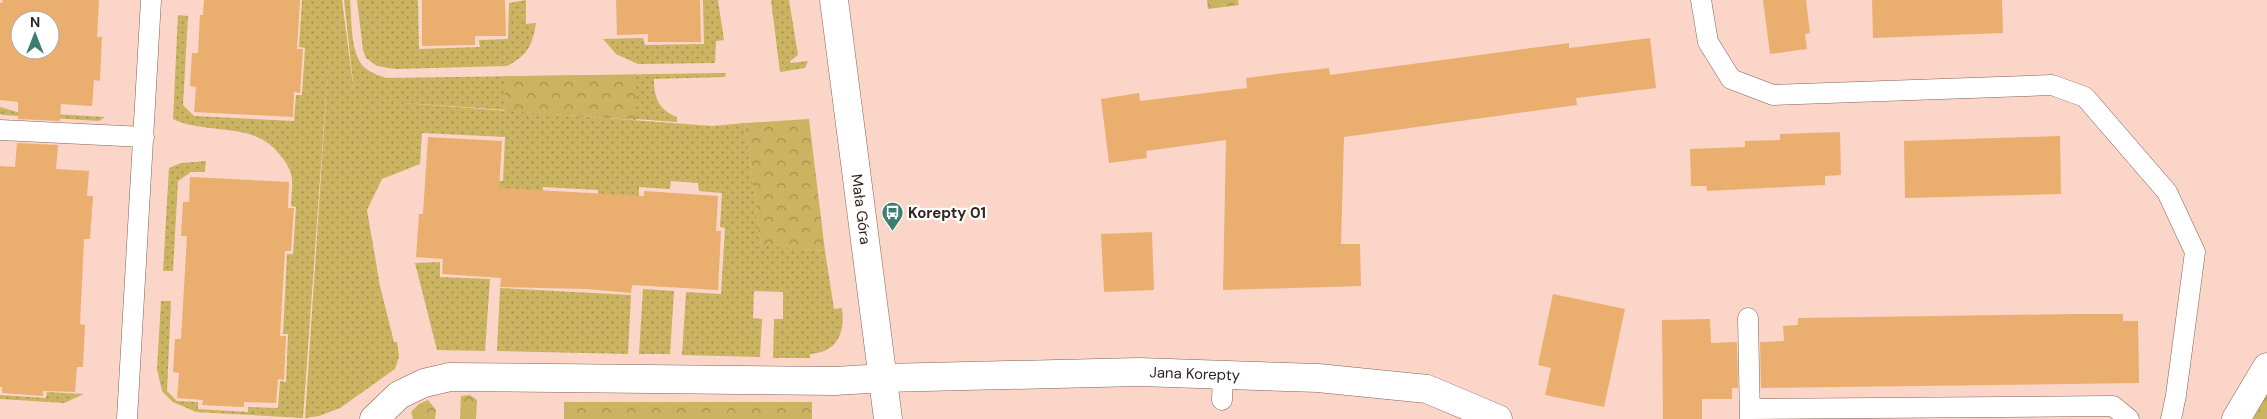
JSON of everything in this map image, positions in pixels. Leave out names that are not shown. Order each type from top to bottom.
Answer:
[{"type":"street","name":"Mała Góra","points":[[834,0],[888,419]]},
{"type":"street","points":[[2236,419],[2267,367]]},
{"type":"street","name":"Jana Korepty","points":[[374,419],[400,395],[424,383],[450,377],[835,382],[884,378],[1139,372],[1223,388],[1318,378],[1427,389],[1498,419]]},
{"type":"lane","points":[[127,419],[151,0]]},
{"type":"lane","points":[[1701,0],[1708,42],[1731,78],[1773,95],[2052,85],[2085,97],[2167,192],[2195,252],[2176,395],[2171,419]]},
{"type":"lane","points":[[0,130],[144,137]]},
{"type":"lane","points":[[1748,318],[1750,414],[2112,406],[2129,419]]},
{"type":"green space","points":[[302,0],[342,0],[355,100],[344,0],[350,0],[353,42],[358,58],[367,70],[386,78],[726,73],[725,77],[654,79],[655,92],[659,103],[666,111],[677,117],[677,122],[376,101],[712,126],[745,123],[761,245],[825,251],[834,309],[842,308],[841,333],[838,340],[827,349],[810,354],[810,358],[773,358],[774,319],[783,319],[783,292],[754,291],[753,318],[762,319],[760,357],[682,355],[686,292],[721,294],[725,228],[720,227],[722,193],[699,191],[698,183],[671,181],[670,189],[639,187],[639,204],[598,201],[598,190],[543,187],[543,197],[484,194],[485,180],[503,181],[505,137],[422,133],[420,164],[382,179],[367,210],[380,286],[394,342],[397,342],[399,357],[395,369],[340,408],[319,416],[305,418],[329,54],[303,418],[196,412],[173,402],[162,391],[157,369],[161,301],[171,301],[167,391],[177,401],[198,402],[198,409],[248,412],[248,407],[278,408],[280,381],[286,382],[288,334],[283,334],[287,254],[293,254],[296,207],[291,206],[292,182],[289,169],[269,144],[257,137],[244,133],[201,127],[173,119],[178,15],[188,16],[183,105],[194,116],[294,121],[296,95],[302,95],[305,48],[299,47]]},
{"type":"green space","points":[[357,0],[418,0],[419,49],[480,47],[479,40],[508,39],[509,3],[526,0],[526,24],[536,23],[533,38],[528,49],[520,58],[507,66],[395,69],[377,66],[366,58],[363,50]]},
{"type":"green space","points":[[703,0],[718,0],[724,40],[716,41],[715,63],[638,64],[616,54],[603,39],[643,38],[645,45],[704,44]]},
{"type":"green space","points":[[771,0],[789,0],[798,55],[790,61],[791,63],[808,61],[805,68],[780,72]]},
{"type":"green space","points":[[1207,0],[1238,0],[1239,5],[1208,9]]},
{"type":"green space","points":[[636,75],[636,120],[505,111],[505,76]]},
{"type":"green space","points":[[0,107],[17,112],[105,117],[99,121],[3,115],[0,114]]},
{"type":"green space","points":[[809,119],[825,251],[761,246],[745,123]]},
{"type":"green space","points":[[206,161],[205,172],[191,172],[178,181],[173,271],[163,271],[169,168],[181,163]]},
{"type":"green space","points":[[440,262],[440,277],[490,279],[485,351],[437,350],[415,263]]},
{"type":"green space","points":[[500,288],[631,295],[628,354],[497,351]]},
{"type":"green space","points":[[643,289],[674,291],[670,354],[639,354]]},
{"type":"green space","points":[[47,392],[84,394],[64,403],[0,399],[0,395],[46,398]]},
{"type":"green space","points":[[470,395],[477,400],[476,419],[460,419],[461,396]]},
{"type":"green space","points":[[2267,395],[2267,419],[2253,419]]},
{"type":"green space","points":[[428,400],[436,410],[435,419],[413,419],[411,412],[419,404]]},
{"type":"green space","points":[[564,402],[812,402],[812,419],[564,419]]},
{"type":"building","points":[[3,0],[99,0],[97,37],[102,37],[100,81],[94,80],[92,106],[61,104],[60,121],[18,119],[18,102],[0,100],[0,3]]},
{"type":"building","points":[[204,0],[300,0],[297,49],[303,49],[300,93],[294,92],[293,117],[194,112],[196,87],[190,86],[192,53],[198,53],[200,15],[203,15]]},
{"type":"building","points":[[422,0],[505,0],[506,36],[475,36],[475,45],[422,46]]},
{"type":"building","points":[[616,0],[700,0],[701,42],[648,42],[648,34],[617,35]]},
{"type":"building","points":[[1763,0],[1806,0],[1810,33],[1805,34],[1807,49],[1770,54]]},
{"type":"building","points":[[1872,0],[2002,0],[2003,33],[1873,38]]},
{"type":"building","points":[[1650,38],[1656,88],[1576,98],[1577,105],[1344,137],[1341,244],[1360,244],[1361,286],[1223,290],[1226,140],[1146,151],[1147,158],[1109,163],[1101,99],[1139,93],[1140,101],[1247,88],[1246,78],[1277,74],[1329,68],[1330,75],[1569,43],[1569,48]]},
{"type":"building","points":[[1840,132],[1841,175],[1825,176],[1825,185],[1707,191],[1706,186],[1691,186],[1690,149],[1745,147],[1745,141],[1780,140],[1780,134]]},
{"type":"building","points":[[2060,136],[2061,194],[1905,198],[1904,141]]},
{"type":"building","points":[[428,137],[502,141],[499,188],[644,196],[644,191],[718,196],[716,231],[721,231],[718,290],[632,285],[631,293],[587,289],[500,287],[501,278],[442,274],[443,259],[416,257],[419,214],[423,214]]},
{"type":"building","points":[[17,143],[58,145],[56,169],[89,171],[87,196],[93,196],[90,239],[84,239],[80,324],[85,325],[83,367],[77,367],[75,392],[43,391],[43,396],[2,393],[2,387],[0,387],[0,166],[15,167]]},
{"type":"building","points":[[190,177],[289,182],[288,208],[294,208],[291,251],[285,251],[280,336],[286,336],[284,380],[278,379],[276,403],[244,402],[244,407],[202,405],[203,400],[177,398],[179,373],[173,372],[175,339],[181,339],[187,236],[181,236],[183,202],[189,202]]},
{"type":"building","points":[[1152,232],[1154,290],[1104,292],[1101,234]]},
{"type":"building","points":[[1553,294],[1625,309],[1604,407],[1545,395],[1551,368],[1538,365]]},
{"type":"building","points":[[2123,314],[2123,321],[2138,321],[2139,383],[1761,388],[1760,342],[1784,341],[1783,326],[1798,325],[1798,318]]},
{"type":"building","points":[[1710,319],[1711,343],[1737,342],[1738,388],[1732,388],[1732,399],[1702,399],[1702,419],[1663,419],[1662,320]]},
{"type":"place","name":"Korepty 01","points":[[892,232]]}]
